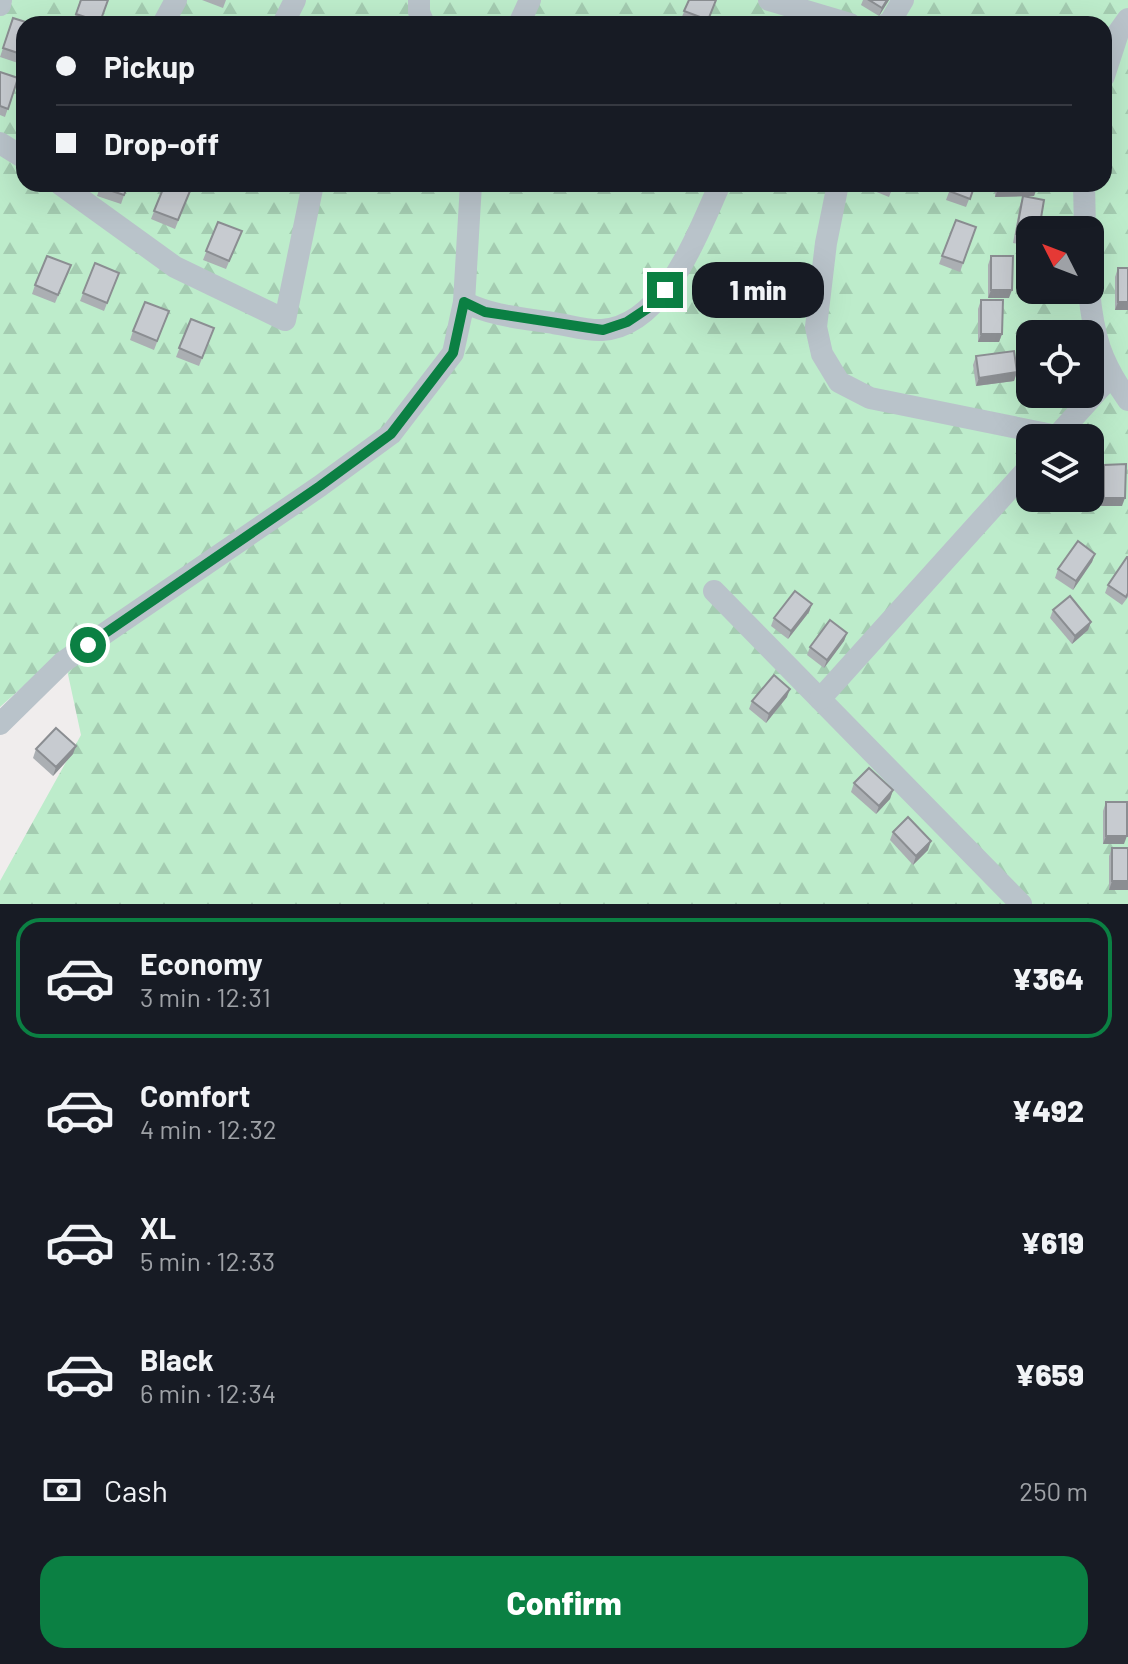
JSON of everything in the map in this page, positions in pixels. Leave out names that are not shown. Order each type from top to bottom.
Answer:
[{"type":"street","points":[[778,1],[825,16]]},
{"type":"street","points":[[1112,51],[1118,33],[1128,19]]},
{"type":"street","points":[[83,192],[175,267],[285,320],[311,192]]},
{"type":"street","points":[[0,724],[63,662],[391,434],[453,353],[464,302],[471,192]]},
{"type":"street","points":[[464,302],[485,312],[603,330],[627,322],[651,306],[679,273],[716,192]]},
{"type":"street","points":[[836,192],[826,243],[816,327],[822,354],[839,382],[870,398],[1016,429]]},
{"type":"street","points":[[1084,192],[1085,216]]},
{"type":"street","points":[[1090,304],[1099,350],[1111,376],[1128,400]]},
{"type":"street","points":[[1068,424],[1111,376]]},
{"type":"street","points":[[820,699],[1016,482]]},
{"type":"street","points":[[714,591],[1021,904]]},
{"type":"green space","points":[[0,0],[1128,0],[1128,904],[0,904],[0,881],[81,735],[63,651],[0,707]]},
{"type":"building","points":[[81,0],[108,0],[102,16],[76,14]]},
{"type":"building","points":[[689,0],[716,0],[710,16],[684,11]]},
{"type":"building","points":[[869,0],[887,0],[882,8]]},
{"type":"building","points":[[13,18],[16,19],[16,52],[3,48]]},
{"type":"building","points":[[0,72],[16,77],[16,84],[8,109],[0,106]]},
{"type":"building","points":[[162,192],[190,192],[178,220],[154,211]]},
{"type":"building","points":[[952,192],[972,192],[970,199]]},
{"type":"building","points":[[1023,196],[1044,200],[1041,216],[1019,216]]},
{"type":"building","points":[[956,220],[976,227],[963,263],[942,256]]},
{"type":"building","points":[[218,222],[242,231],[229,261],[206,251]]},
{"type":"building","points":[[47,256],[71,265],[58,295],[35,285]]},
{"type":"building","points":[[991,256],[1013,256],[1012,290],[991,290]]},
{"type":"building","points":[[95,263],[119,273],[107,303],[83,293]]},
{"type":"building","points":[[1118,268],[1128,268],[1128,302],[1118,302]]},
{"type":"building","points":[[981,300],[1003,300],[1002,334],[981,334]]},
{"type":"building","points":[[145,302],[169,311],[157,341],[133,331]]},
{"type":"building","points":[[191,319],[214,328],[202,358],[179,348]]},
{"type":"building","points":[[1014,351],[1016,372],[979,378],[976,356]]},
{"type":"building","points":[[1126,464],[1125,498],[1104,498],[1104,465]]},
{"type":"building","points":[[1078,541],[1095,554],[1076,581],[1058,569]]},
{"type":"building","points":[[1127,557],[1128,593],[1126,597],[1108,585]]},
{"type":"building","points":[[795,591],[812,604],[791,631],[774,618]]},
{"type":"building","points":[[1070,596],[1091,622],[1075,636],[1053,610]]},
{"type":"building","points":[[830,620],[847,633],[827,660],[810,647]]},
{"type":"building","points":[[774,675],[790,689],[769,714],[752,701]]},
{"type":"building","points":[[56,728],[76,746],[56,767],[36,749]]},
{"type":"building","points":[[869,768],[893,790],[879,806],[854,783]]},
{"type":"building","points":[[1106,802],[1127,802],[1127,836],[1106,836]]},
{"type":"building","points":[[908,817],[931,841],[916,856],[893,832]]},
{"type":"building","points":[[1112,848],[1128,848],[1128,881],[1112,881]]},
{"type":"route","points":[[88,645],[391,434],[453,353],[464,302],[485,312],[603,330],[627,322],[651,306],[665,290]]}]
